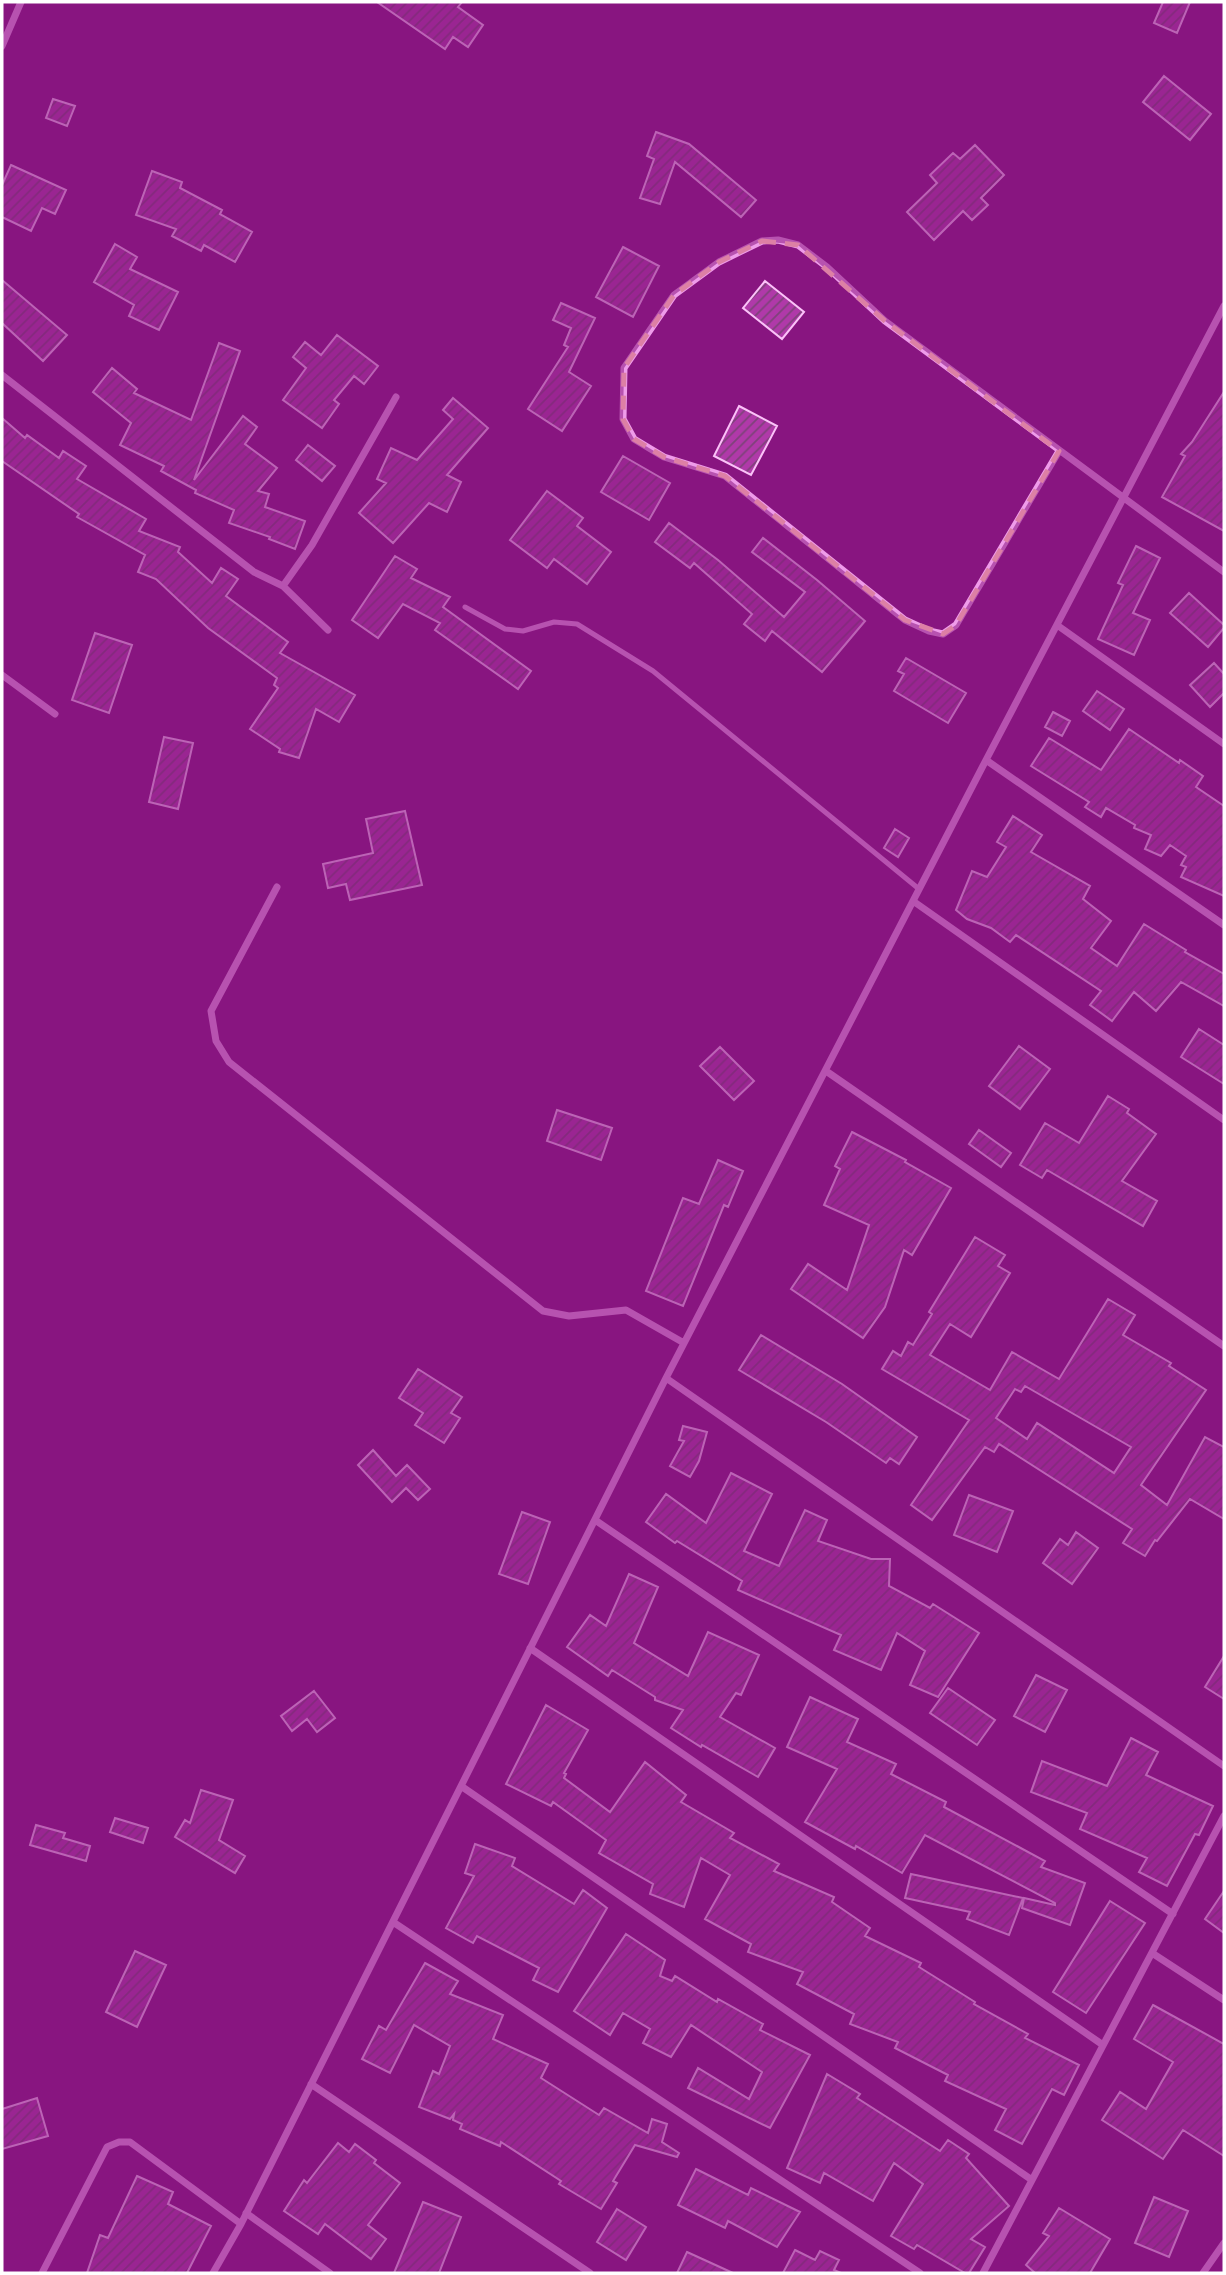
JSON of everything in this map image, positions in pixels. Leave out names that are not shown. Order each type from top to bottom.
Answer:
[{"type":"street","points":[[2,46],[21,2]]},
{"type":"street","points":[[1059,451],[956,625],[943,634],[905,620],[726,476],[664,457],[634,439],[623,419],[624,368],[674,295],[719,262],[762,241],[778,240],[798,245],[827,267],[885,321],[1224,572]]},
{"type":"street","points":[[213,2273],[241,2224],[666,1378],[1224,306]]},
{"type":"street","points":[[2,374],[254,572],[283,586],[328,630]]},
{"type":"street","points":[[283,586],[312,545],[396,397]]},
{"type":"street","points":[[1057,625],[1224,744]]},
{"type":"street","points":[[2,675],[55,714]]},
{"type":"street","points":[[986,760],[1224,925]]},
{"type":"street","points":[[276,887],[211,1012],[216,1041],[229,1062],[542,1311],[569,1316],[626,1310],[684,1343]]},
{"type":"street","points":[[913,901],[1224,1120]]},
{"type":"street","points":[[826,1070],[1224,1346]]},
{"type":"street","points":[[666,1378],[1224,1766]]},
{"type":"street","points":[[595,1520],[1173,1914]]},
{"type":"street","points":[[530,1648],[1103,2045]]},
{"type":"street","points":[[461,1786],[1032,2180]]},
{"type":"street","points":[[983,2273],[1224,1816]]},
{"type":"street","points":[[393,1922],[920,2273]]},
{"type":"street","points":[[1152,1953],[1224,2000]]},
{"type":"street","points":[[311,2084],[590,2273]]},
{"type":"street","points":[[42,2273],[107,2147],[119,2142],[131,2142],[241,2224]]},
{"type":"street","points":[[246,2213],[330,2273]]},
{"type":"street","points":[[1203,2273],[1224,2243]]},
{"type":"lane","points":[[465,607],[505,629],[523,631],[554,622],[577,625],[653,671],[919,889]]},
{"type":"highlighted area","points":[[762,241],[798,245],[885,321],[1059,451],[956,625],[943,634],[905,620],[725,476],[664,457],[634,439],[623,419],[624,368],[674,295],[719,262]]},
{"type":"building","points":[[377,2],[462,2],[458,7],[483,25],[468,47],[453,37],[445,49]]},
{"type":"building","points":[[1163,2],[1190,2],[1177,33],[1154,23]]},
{"type":"building","points":[[1164,76],[1211,114],[1190,140],[1143,102]]},
{"type":"building","points":[[53,99],[75,106],[67,126],[46,118]]},
{"type":"building","points":[[656,132],[689,144],[756,200],[741,217],[675,162],[660,204],[640,198],[654,159],[647,156]]},
{"type":"building","points":[[975,145],[1004,175],[981,198],[988,205],[972,220],[963,211],[934,240],[907,212],[937,183],[930,175],[953,153],[960,159]]},
{"type":"building","points":[[11,165],[66,190],[55,214],[42,208],[31,231],[2,217],[2,185]]},
{"type":"building","points":[[152,171],[182,182],[180,188],[222,210],[220,214],[252,232],[235,262],[204,245],[201,251],[172,236],[176,229],[136,215]]},
{"type":"building","points":[[115,244],[137,257],[130,269],[178,292],[159,330],[129,316],[134,305],[94,282]]},
{"type":"building","points":[[623,247],[659,266],[633,317],[596,297]]},
{"type":"building","points":[[2,280],[67,335],[43,361],[2,323]]},
{"type":"building","points":[[765,281],[804,312],[782,339],[743,308]]},
{"type":"building","points":[[561,303],[595,318],[569,372],[591,386],[562,431],[528,409],[568,347],[564,345],[571,328],[553,320]]},
{"type":"building","points":[[337,335],[378,366],[364,384],[354,376],[334,400],[339,404],[322,428],[283,400],[306,368],[293,357],[305,342],[321,355]]},
{"type":"building","points":[[219,343],[240,351],[194,480],[243,416],[257,427],[245,444],[277,468],[258,491],[269,494],[265,507],[305,521],[295,549],[229,523],[234,510],[195,493],[196,490],[161,471],[164,466],[120,445],[131,423],[93,392],[112,368],[137,389],[134,393],[191,420]]},
{"type":"building","points":[[1224,392],[1224,531],[1162,497],[1185,456],[1181,454],[1192,442]]},
{"type":"building","points":[[453,398],[488,428],[447,475],[461,482],[447,512],[429,503],[393,543],[359,513],[386,483],[377,479],[391,448],[417,460],[453,419],[443,410]]},
{"type":"building","points":[[739,406],[777,426],[751,475],[714,456]]},
{"type":"building","points":[[2,418],[25,438],[27,435],[59,458],[63,451],[86,466],[77,479],[146,519],[139,531],[180,547],[178,552],[212,583],[221,568],[238,579],[226,596],[288,642],[280,653],[355,695],[339,722],[316,709],[299,758],[279,752],[280,749],[250,729],[278,688],[274,685],[277,678],[208,628],[156,579],[138,572],[145,555],[77,517],[79,514],[2,461]]},
{"type":"building","points":[[308,445],[335,466],[322,481],[296,460]]},
{"type":"building","points":[[623,456],[670,483],[649,520],[601,492]]},
{"type":"building","points":[[547,491],[583,518],[577,526],[611,552],[587,584],[554,559],[547,568],[510,540]]},
{"type":"building","points":[[669,523],[718,560],[784,617],[805,592],[752,552],[763,538],[865,621],[822,672],[772,631],[765,641],[744,624],[752,614],[694,563],[690,568],[655,542]]},
{"type":"building","points":[[1136,546],[1160,558],[1133,613],[1150,620],[1134,655],[1098,639],[1123,585],[1118,583]]},
{"type":"building","points":[[395,556],[417,569],[411,578],[450,597],[443,607],[531,671],[518,689],[435,630],[440,623],[403,604],[378,638],[352,620]]},
{"type":"building","points":[[1189,593],[1224,625],[1208,647],[1170,613]]},
{"type":"building","points":[[95,633],[132,645],[109,713],[72,700]]},
{"type":"building","points":[[906,658],[966,693],[948,723],[894,691],[904,674],[898,671]]},
{"type":"building","points":[[1214,663],[1224,674],[1224,693],[1210,707],[1190,685]]},
{"type":"building","points":[[1097,691],[1124,709],[1110,730],[1083,711]]},
{"type":"building","points":[[1053,712],[1070,721],[1062,736],[1045,727]]},
{"type":"building","points":[[1129,729],[1203,776],[1196,787],[1224,806],[1224,896],[1181,877],[1186,867],[1181,865],[1186,856],[1170,845],[1161,856],[1145,849],[1151,835],[1134,828],[1135,825],[1106,808],[1101,817],[1085,807],[1089,802],[1031,766],[1049,738],[1101,770]]},
{"type":"building","points":[[164,737],[193,743],[178,809],[149,802]]},
{"type":"building","points":[[405,811],[422,885],[350,900],[346,884],[328,888],[323,864],[373,853],[366,819]]},
{"type":"building","points":[[1013,816],[1042,835],[1031,852],[1090,886],[1083,899],[1111,921],[1091,948],[1117,966],[1144,924],[1224,974],[1224,1006],[1181,982],[1156,1011],[1134,992],[1112,1021],[1090,1005],[1101,991],[1016,935],[1010,942],[991,928],[967,919],[956,910],[972,871],[987,877],[1006,847],[997,842]]},
{"type":"building","points":[[895,829],[909,838],[898,857],[884,848]]},
{"type":"building","points":[[1199,1029],[1224,1045],[1224,1084],[1181,1057]]},
{"type":"building","points":[[1019,1046],[1050,1069],[1020,1109],[989,1086]]},
{"type":"building","points":[[720,1047],[754,1081],[734,1100],[700,1066]]},
{"type":"building","points":[[1108,1096],[1129,1109],[1127,1113],[1156,1134],[1122,1181],[1157,1201],[1143,1226],[1047,1170],[1042,1178],[1020,1165],[1045,1123],[1079,1143]]},
{"type":"building","points":[[557,1110],[612,1128],[601,1160],[547,1141]]},
{"type":"building","points":[[979,1130],[1011,1153],[1001,1167],[969,1144]]},
{"type":"building","points":[[852,1132],[906,1160],[905,1162],[951,1188],[912,1255],[904,1250],[885,1307],[863,1338],[791,1289],[808,1264],[847,1290],[869,1225],[824,1205],[840,1169],[835,1166]]},
{"type":"building","points":[[718,1160],[743,1171],[728,1207],[724,1205],[683,1306],[646,1291],[683,1198],[699,1204]]},
{"type":"building","points":[[975,1237],[1005,1255],[998,1266],[1010,1273],[971,1337],[950,1324],[930,1355],[990,1390],[1012,1352],[1059,1379],[1108,1299],[1135,1315],[1123,1335],[1171,1363],[1169,1366],[1206,1390],[1141,1485],[1167,1505],[1205,1437],[1224,1447],[1224,1519],[1190,1499],[1145,1556],[1123,1543],[1132,1529],[999,1444],[994,1452],[985,1447],[932,1520],[911,1505],[969,1420],[882,1369],[893,1351],[901,1356],[908,1342],[913,1345],[932,1314],[929,1312]],"holes":[[[1025,1386],[1131,1447],[1114,1473],[1037,1423],[1027,1439],[996,1418],[1015,1389],[1021,1392]]]},
{"type":"building","points":[[761,1335],[842,1384],[917,1437],[899,1464],[890,1458],[886,1463],[826,1422],[739,1370]]},
{"type":"building","points":[[418,1369],[462,1397],[451,1413],[460,1418],[444,1443],[415,1425],[423,1413],[399,1398]]},
{"type":"building","points":[[683,1426],[707,1432],[699,1461],[690,1477],[670,1466],[684,1441],[679,1440]]},
{"type":"building","points":[[373,1450],[396,1476],[407,1465],[430,1489],[418,1500],[406,1488],[392,1502],[358,1465]]},
{"type":"building","points":[[731,1473],[772,1494],[744,1551],[779,1566],[805,1510],[827,1520],[818,1541],[871,1559],[890,1559],[889,1586],[930,1608],[933,1604],[979,1633],[938,1697],[910,1685],[925,1651],[897,1633],[881,1670],[834,1650],[841,1635],[738,1590],[742,1581],[677,1541],[675,1543],[646,1522],[666,1494],[706,1523]]},
{"type":"building","points":[[969,1495],[1013,1511],[997,1552],[954,1535]]},
{"type":"building","points":[[522,1512],[550,1522],[528,1584],[499,1574]]},
{"type":"building","points":[[1076,1532],[1098,1548],[1072,1584],[1043,1563],[1060,1539],[1068,1545]]},
{"type":"building","points":[[629,1574],[658,1587],[634,1643],[688,1676],[708,1632],[759,1655],[741,1695],[736,1693],[720,1717],[775,1748],[758,1777],[671,1728],[683,1710],[655,1700],[655,1697],[612,1670],[608,1676],[567,1647],[590,1615],[606,1626]]},
{"type":"building","points":[[1224,1656],[1224,1699],[1205,1687]]},
{"type":"building","points":[[1036,1675],[1067,1690],[1045,1732],[1014,1716]]},
{"type":"building","points":[[948,1688],[995,1720],[977,1745],[930,1713]]},
{"type":"building","points":[[314,1691],[335,1718],[317,1732],[307,1719],[292,1731],[281,1716]]},
{"type":"building","points":[[810,1697],[858,1719],[847,1742],[896,1764],[891,1774],[946,1802],[944,1807],[1045,1861],[1041,1867],[1085,1883],[1070,1925],[1022,1908],[1024,1898],[1055,1903],[925,1835],[902,1873],[856,1846],[855,1849],[805,1822],[837,1769],[787,1747]]},
{"type":"building","points":[[546,1705],[588,1730],[564,1773],[564,1778],[610,1812],[645,1762],[686,1795],[681,1802],[734,1833],[730,1838],[779,1864],[774,1871],[834,1897],[832,1902],[870,1928],[865,1936],[921,1963],[919,1967],[975,2002],[974,2004],[1028,2034],[1025,2038],[1079,2065],[1064,2095],[1052,2089],[1022,2144],[995,2130],[1006,2109],[945,2081],[948,2075],[895,2048],[898,2042],[850,2024],[854,2014],[797,1984],[803,1972],[748,1952],[751,1944],[705,1919],[730,1875],[701,1858],[684,1907],[650,1894],[653,1884],[599,1853],[606,1840],[553,1802],[551,1806],[506,1784]]},
{"type":"building","points":[[1131,1738],[1158,1752],[1146,1775],[1213,1806],[1199,1835],[1195,1834],[1167,1886],[1139,1872],[1147,1858],[1080,1829],[1087,1813],[1031,1792],[1042,1761],[1107,1786]]},
{"type":"building","points":[[201,1790],[233,1800],[219,1840],[245,1856],[235,1873],[175,1837],[185,1820],[190,1823]]},
{"type":"building","points":[[115,1818],[148,1828],[143,1843],[110,1832]]},
{"type":"building","points":[[36,1825],[65,1833],[63,1838],[90,1846],[86,1861],[30,1845]]},
{"type":"building","points":[[475,1844],[515,1858],[512,1866],[574,1904],[583,1890],[607,1908],[558,1992],[533,1980],[539,1968],[477,1936],[473,1943],[446,1928],[474,1876],[465,1873]]},
{"type":"building","points":[[911,1874],[1023,1898],[1009,1935],[967,1919],[970,1912],[905,1898]]},
{"type":"building","points":[[1224,1891],[1224,1933],[1205,1919]]},
{"type":"building","points":[[1110,1901],[1145,1923],[1086,2013],[1053,1992]]},
{"type":"building","points":[[626,1934],[665,1960],[660,1976],[672,1981],[675,1976],[717,2002],[718,1999],[763,2024],[760,2030],[810,2055],[770,2128],[688,2088],[698,2068],[749,2099],[762,2072],[691,2025],[671,2057],[643,2043],[650,2029],[623,2013],[610,2035],[574,2011]]},
{"type":"building","points":[[135,1951],[166,1965],[137,2027],[106,2012]]},
{"type":"building","points":[[425,1963],[458,1981],[450,1994],[503,2015],[493,2039],[548,2064],[541,2078],[599,2115],[604,2108],[648,2133],[652,2119],[667,2124],[662,2142],[679,2153],[677,2157],[635,2145],[613,2181],[617,2183],[601,2209],[559,2184],[561,2181],[501,2142],[500,2146],[460,2129],[462,2124],[453,2120],[454,2114],[450,2119],[419,2107],[433,2071],[439,2074],[450,2046],[414,2025],[390,2073],[362,2059],[379,2026],[386,2030]]},
{"type":"building","points":[[1153,2005],[1224,2044],[1224,2156],[1183,2130],[1163,2159],[1102,2120],[1120,2092],[1146,2109],[1173,2062],[1134,2039]]},
{"type":"building","points":[[827,2074],[860,2094],[857,2098],[940,2151],[948,2140],[969,2154],[966,2158],[1009,2206],[971,2239],[985,2247],[969,2273],[917,2245],[914,2249],[891,2236],[923,2184],[894,2163],[873,2201],[824,2173],[820,2183],[787,2168]]},
{"type":"building","points":[[37,2098],[48,2136],[2,2149],[2,2109]]},
{"type":"building","points":[[338,2143],[349,2152],[355,2144],[400,2183],[368,2225],[386,2239],[371,2259],[325,2224],[318,2234],[284,2211],[304,2180],[307,2183]]},
{"type":"building","points":[[696,2169],[748,2195],[751,2188],[800,2212],[777,2247],[728,2221],[725,2228],[678,2205]]},
{"type":"building","points":[[137,2176],[173,2192],[168,2204],[211,2226],[187,2273],[87,2273],[100,2235],[108,2238]]},
{"type":"building","points":[[1154,2197],[1188,2211],[1169,2257],[1135,2243]]},
{"type":"building","points":[[423,2202],[461,2217],[439,2273],[394,2273]]},
{"type":"building","points":[[1059,2208],[1110,2239],[1090,2273],[1035,2273],[1026,2265],[1049,2236],[1043,2233]]},
{"type":"building","points":[[617,2209],[646,2227],[626,2260],[597,2242]]},
{"type":"building","points":[[795,2250],[815,2260],[820,2251],[839,2260],[834,2270],[841,2273],[783,2273]]},
{"type":"building","points":[[687,2252],[733,2273],[677,2273]]}]
